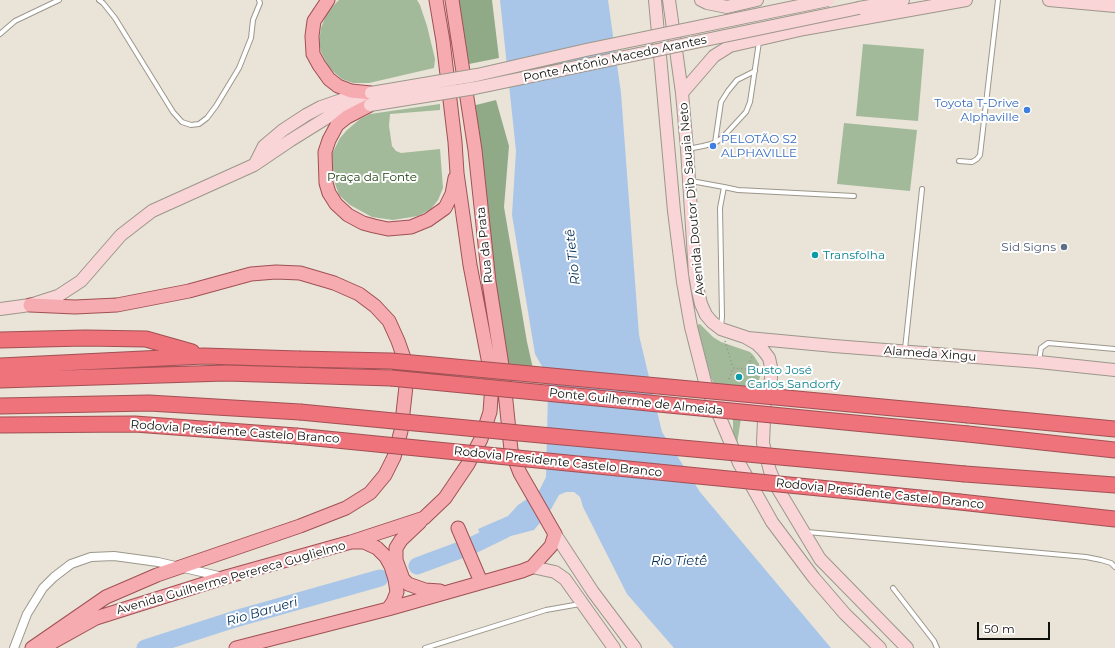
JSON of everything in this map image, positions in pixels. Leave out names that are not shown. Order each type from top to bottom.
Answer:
[{"type":"highway","points":[[0,340],[85,338],[146,339],[204,356]]},
{"type":"highway","points":[[0,366],[204,356],[391,361],[1115,428]]},
{"type":"highway","name":"Ponte Guilherme de Almeida","points":[[0,380],[226,373],[391,378],[968,434],[1115,450]]},
{"type":"highway","name":"Rodovia Presidente Castelo Branco","points":[[0,406],[149,403],[300,412],[511,433],[965,474],[1115,485]]},
{"type":"highway","points":[[0,417],[32,405]]},
{"type":"highway","name":"Rodovia Presidente Castelo Branco","points":[[0,425],[135,424],[296,436],[960,502],[1115,519]]},
{"type":"main road","points":[[328,0],[314,21],[312,36],[313,54],[329,79],[338,86],[371,99]]},
{"type":"main road","points":[[426,0],[443,41]]},
{"type":"main road","name":"Rua da Prata","points":[[436,0],[443,41],[455,142],[457,173],[470,265],[492,384],[490,412],[481,439],[459,479]]},
{"type":"main road","name":"Rua da Prata","points":[[452,0],[475,150],[489,282],[503,372],[511,450],[520,473],[554,531]]},
{"type":"main road","name":"Avenida Doutor Dib Sauaia Neto","points":[[655,0],[682,282],[701,370],[711,397]]},
{"type":"main road","name":"Avenida Doutor Dib Sauaia Neto","points":[[669,0],[682,93],[698,291],[706,315],[721,329],[745,337],[757,344],[769,358],[771,367],[770,383],[765,396],[764,443],[766,456],[778,489],[820,559],[907,648]]},
{"type":"main road","points":[[701,0],[707,3],[727,7],[757,0]]},
{"type":"main road","name":"Ponte Antônio Macedo Arantes","points":[[371,99],[586,50],[828,0]]},
{"type":"main road","name":"Ponte Antônio Macedo Arantes","points":[[371,99],[475,88],[902,0]]},
{"type":"main road","points":[[682,93],[714,56],[730,46],[804,29],[966,0]]},
{"type":"main road","points":[[1049,0],[1115,6]]},
{"type":"main road","points":[[727,7],[724,18],[724,28],[730,46]]},
{"type":"main road","points":[[30,305],[58,296],[81,281],[121,235],[152,211],[254,165],[328,117],[371,99]]},
{"type":"main road","points":[[371,99],[337,126],[329,140],[325,152],[326,183],[329,193],[336,204],[348,215],[363,223],[388,229],[411,227],[428,220],[445,208],[452,194],[457,173]]},
{"type":"main road","points":[[0,309],[30,305],[75,307],[117,305],[189,291],[251,274],[276,272],[300,273],[334,283],[359,294],[375,306],[389,321],[404,358],[406,386],[401,431],[394,457],[385,476],[370,493],[346,508],[300,526],[157,574],[106,597],[32,648]]},
{"type":"main road","name":"Alameda Xingu","points":[[745,337],[904,352],[1039,362],[1115,370]]},
{"type":"main road","points":[[711,397],[727,402],[743,404],[752,403],[765,396]]},
{"type":"main road","points":[[711,397],[739,463],[772,522],[814,578],[846,614],[880,648]]},
{"type":"main road","name":"Avenida Guilherme Perereca Guglielmo","points":[[452,591],[425,590],[408,584],[403,579],[396,560],[396,548],[407,534],[442,501],[459,479]]},
{"type":"main road","name":"Avenida Guilherme Perereca Guglielmo","points":[[42,648],[96,618],[226,577],[351,542],[424,518]]},
{"type":"main road","points":[[458,528],[481,582]]},
{"type":"main road","points":[[236,648],[273,641],[532,567],[551,546],[554,531]]},
{"type":"main road","points":[[554,531],[593,592],[635,648]]},
{"type":"main road","points":[[351,542],[364,542],[377,548],[386,557],[391,566],[397,592],[388,609]]},
{"type":"main road","points":[[532,567],[554,572],[565,579],[614,648]]},
{"type":"street","points":[[14,648],[27,614],[43,588],[54,577],[72,564],[91,557],[114,556],[158,562],[226,577]]},
{"type":"lane","points":[[0,34],[15,21],[59,0]]},
{"type":"lane","points":[[99,0],[116,18],[173,112],[182,122],[191,124],[199,124],[207,118],[239,68],[251,38],[252,20],[260,3],[259,0]]},
{"type":"lane","points":[[959,161],[972,162],[980,155],[998,0]]},
{"type":"lane","points":[[687,149],[715,143],[723,137],[746,112],[750,102],[760,38]]},
{"type":"lane","points":[[715,143],[721,102],[737,80],[755,71]]},
{"type":"lane","points":[[689,181],[738,190],[854,196]]},
{"type":"lane","points":[[721,329],[720,208],[724,187]]},
{"type":"lane","points":[[904,352],[922,189]]},
{"type":"lane","points":[[1039,362],[1041,348],[1048,343],[1115,349]]},
{"type":"lane","points":[[802,531],[1086,557],[1111,563],[1115,566]]},
{"type":"lane","points":[[894,588],[938,648]]},
{"type":"lane","points":[[425,648],[546,610],[582,604]]},
{"type":"path","points":[[721,329],[733,368],[729,379]]},
{"type":"path","points":[[744,384],[749,381],[747,369],[757,344]]},
{"type":"path","points":[[733,368],[747,369]]},
{"type":"green space","points":[[339,0],[417,0],[427,26],[435,59],[434,68],[369,83],[353,83],[342,79],[329,68],[321,52],[319,42],[321,28],[326,15]]},
{"type":"green space","points":[[457,0],[492,0],[499,58],[469,64]]},
{"type":"green space","points":[[863,44],[924,49],[918,121],[856,116]]},
{"type":"green space","points":[[496,100],[509,146],[504,207],[527,342],[536,382],[508,379],[468,107]]},
{"type":"green space","name":"Praça da Fonte","points":[[440,104],[440,110],[390,114],[389,126],[392,146],[396,151],[401,153],[440,149],[443,188],[438,200],[431,209],[418,216],[393,220],[372,217],[350,205],[339,195],[332,175],[332,154],[340,138],[347,130],[360,119],[370,114]]},
{"type":"green space","points":[[844,123],[917,130],[910,191],[837,184]]},
{"type":"green space","points":[[700,324],[713,337],[721,342],[750,352],[759,364],[760,376],[757,389],[744,399],[737,444],[733,438],[733,421],[729,396],[716,387],[711,378],[697,325]]},
{"type":"water","name":"Rio Tietê","points":[[500,0],[608,0],[621,93],[639,335],[662,432],[700,492],[831,648],[674,648],[627,594],[583,507],[580,497],[574,492],[566,492],[559,495],[550,511],[534,530],[503,538],[486,548],[478,529],[508,516],[518,505],[539,491],[546,477],[548,391],[544,370],[535,354],[512,215],[516,151]]},
{"type":"waterway","name":"Rio Barueri","points":[[417,566],[471,546],[504,530]]},
{"type":"waterway","name":"Rio Barueri","points":[[145,648],[235,619],[380,578]]},
{"type":"place","name":"Toyota T-Drive Alphaville","points":[[1027,110]]},
{"type":"place","name":"PELOTÃO S2 ALPHAVILLE","points":[[713,146]]},
{"type":"place","name":"Sid Signs","points":[[1064,247]]},
{"type":"place","name":"Transfolha","points":[[815,255]]},
{"type":"place","name":"Busto José Carlos Sandorfy","points":[[739,377]]}]
